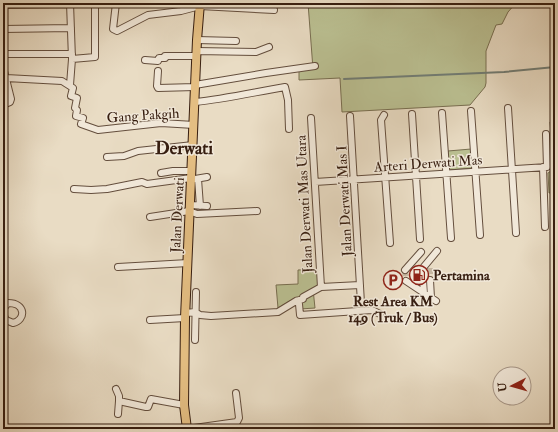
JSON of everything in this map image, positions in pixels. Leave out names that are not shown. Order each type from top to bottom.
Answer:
[{"type":"main road","name":"Jalan Derwati","points":[[187,429],[184,405],[185,318],[190,208],[193,177],[196,54],[200,5]]},
{"type":"street","points":[[3,5],[70,3],[72,56],[70,85],[62,81],[6,78]]},
{"type":"street","points":[[3,54],[95,57],[95,3]]},
{"type":"street","points":[[116,3],[113,29],[117,31],[148,15],[180,11],[200,5],[274,10]]},
{"type":"street","points":[[3,29],[71,28]]},
{"type":"street","points":[[197,40],[236,41]]},
{"type":"street","points":[[145,60],[158,61],[158,58],[165,58],[165,56],[256,52],[269,47]]},
{"type":"street","points":[[158,71],[158,88],[195,86],[315,66]]},
{"type":"street","points":[[3,67],[11,99],[10,102],[3,105]]},
{"type":"street","name":"Gang Pakgih","points":[[70,85],[73,89],[71,96],[77,98],[75,108],[77,110],[76,116],[83,118],[81,124],[93,128],[106,129],[161,123],[194,124]]},
{"type":"street","points":[[195,102],[218,100],[224,97],[233,97],[243,94],[268,91],[285,86],[288,100],[289,129]]},
{"type":"street","points":[[508,108],[516,233]]},
{"type":"street","points":[[471,111],[480,235]]},
{"type":"street","points":[[442,113],[451,238]]},
{"type":"street","points":[[412,114],[420,239]]},
{"type":"street","points":[[384,115],[382,120],[390,243]]},
{"type":"street","name":"Jalan Derwati Mas I","points":[[350,116],[362,303]]},
{"type":"street","name":"Jalan Derwati Mas Utara","points":[[311,118],[321,287]]},
{"type":"street","points":[[545,227],[543,167],[548,167],[546,134]]},
{"type":"street","points":[[107,157],[124,156],[138,151],[193,145]]},
{"type":"street","name":"Arteri Derwati Mas","points":[[315,182],[543,167]]},
{"type":"street","points":[[161,173],[173,171],[193,177]]},
{"type":"street","points":[[193,177],[200,206]]},
{"type":"street","points":[[74,189],[91,190],[142,182],[153,184],[193,177],[207,177]]},
{"type":"street","points":[[150,217],[200,206],[207,206]]},
{"type":"street","points":[[190,208],[197,214],[257,211]]},
{"type":"street","points":[[422,269],[437,251]]},
{"type":"street","points":[[405,270],[421,252]]},
{"type":"street","points":[[414,260],[414,269]]},
{"type":"street","points":[[429,260],[430,268]]},
{"type":"street","points":[[118,267],[188,263]]},
{"type":"street","points":[[415,280],[416,287]]},
{"type":"street","points":[[406,281],[416,287],[424,293],[433,299],[427,280],[424,293]]},
{"type":"street","points":[[195,322],[200,318],[212,316],[278,312],[321,287],[360,285]]},
{"type":"street","points":[[195,340],[196,292]]},
{"type":"street","points":[[289,305],[290,302],[302,295],[305,296]]},
{"type":"street","points":[[296,301],[299,304],[300,315],[372,310],[380,314]]},
{"type":"street","points":[[3,309],[8,303],[15,303],[18,304],[22,311],[22,315],[16,323],[13,323],[6,320],[3,314]]},
{"type":"street","points":[[185,318],[195,312]]},
{"type":"street","points":[[195,312],[200,315],[212,316]]},
{"type":"street","points":[[150,320],[185,318],[195,322]]},
{"type":"street","points":[[116,389],[119,396],[118,414]]},
{"type":"street","points":[[187,429],[237,422],[236,394]]},
{"type":"street","points":[[119,401],[146,407],[148,407],[151,399],[184,405]]},
{"type":"green space","points":[[308,3],[516,3],[508,12],[502,24],[496,25],[486,51],[485,87],[470,105],[342,112],[340,78],[299,80],[299,71],[313,69]]},
{"type":"green space","points":[[550,122],[555,122],[555,192],[549,193],[548,173],[551,171],[549,137],[551,134]]},
{"type":"green space","points":[[471,149],[473,168],[449,170],[448,151]]},
{"type":"green space","points":[[318,269],[319,286],[313,289],[315,308],[300,309],[293,299],[278,308],[276,285],[298,284],[298,270]]},
{"type":"waterway","points":[[344,79],[504,72],[555,67]]},
{"type":"tunnel","points":[[430,268],[430,280]]},
{"type":"tunnel","points":[[414,269],[415,280]]},
{"type":"tunnel","points":[[422,269],[423,280]]},
{"type":"tunnel","points":[[405,270],[406,281]]},
{"type":"place","name":"Pertamina","points":[[419,275]]},
{"type":"place","name":"Rest Area KM 149 (Truk / Bus)","points":[[393,280]]},
{"type":"district","name":"Derwati","points":[[184,148]]}]
